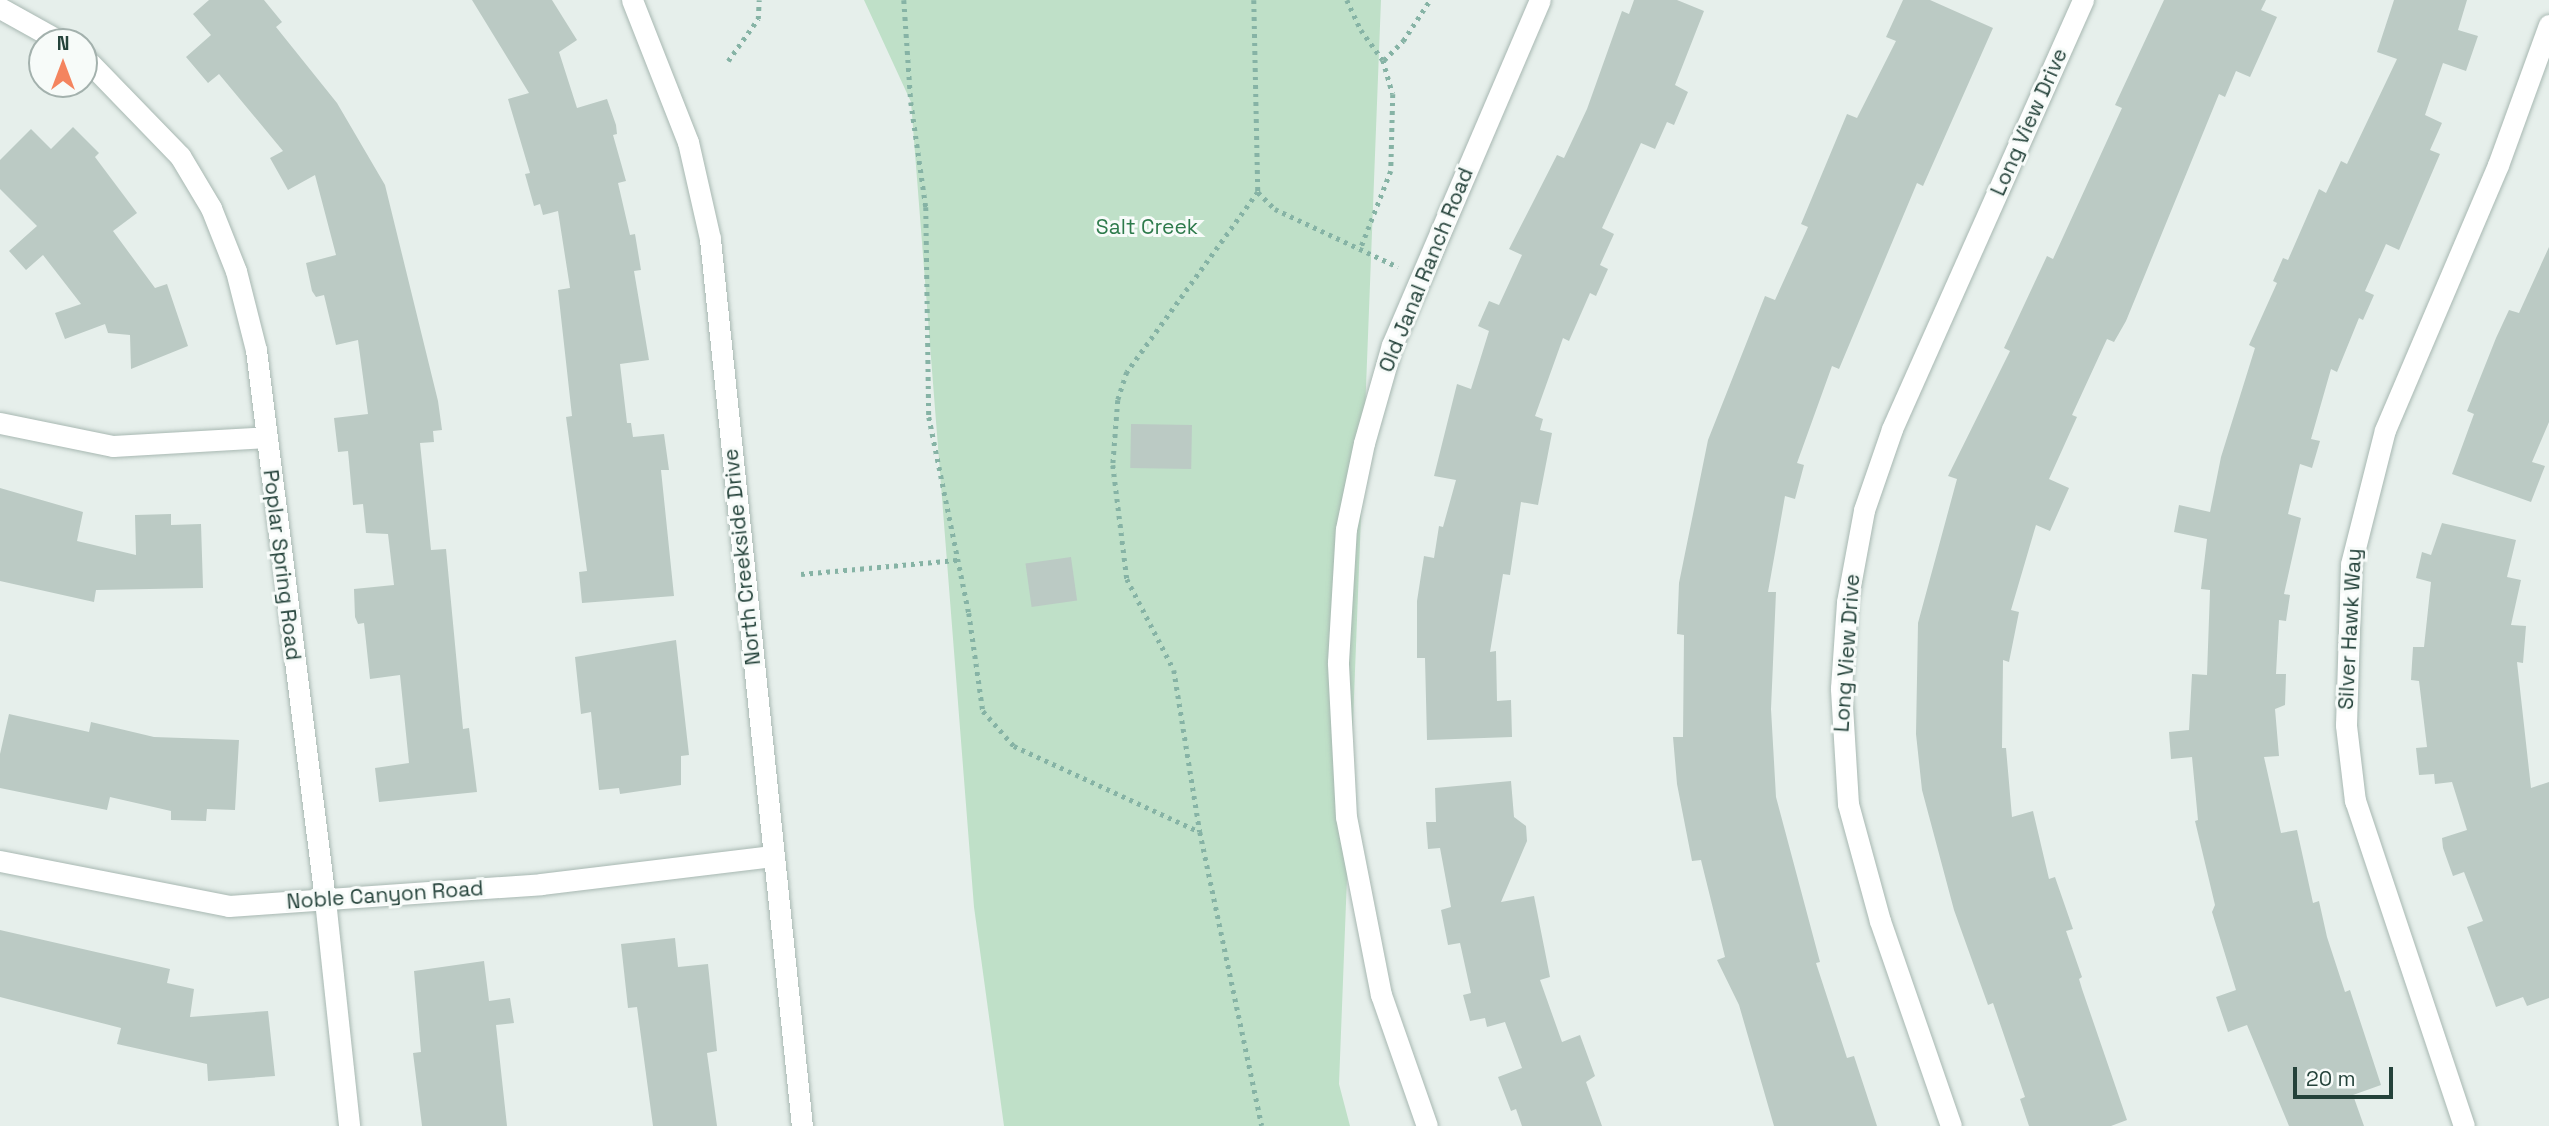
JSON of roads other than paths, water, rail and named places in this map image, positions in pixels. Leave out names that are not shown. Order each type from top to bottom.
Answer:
[{"type":"street","name":"North Creekside Drive","points":[[632,0],[688,142],[710,239],[802,1126]]},
{"type":"street","name":"Old Janal Ranch Road","points":[[1427,1126],[1381,995],[1360,903],[1346,817],[1338,662],[1346,529],[1364,443],[1392,345],[1419,276],[1540,0]]},
{"type":"street","name":"Long View Drive","points":[[1951,1126],[1880,921],[1848,804],[1841,688],[1847,602],[1864,510],[1892,429],[2083,0]]},
{"type":"street","points":[[0,8],[36,28]]},
{"type":"street","name":"Silver Hawk Way","points":[[2464,1126],[2355,801],[2346,725],[2351,564],[2385,430],[2498,165],[2549,25]]},
{"type":"street","name":"Poplar Spring Road","points":[[98,70],[122,92],[180,156],[211,208],[236,271],[256,350],[326,900],[349,1126]]},
{"type":"street","points":[[0,423],[113,446],[267,437]]},
{"type":"street","name":"Noble Canyon Road","points":[[0,862],[229,905],[541,884],[772,856]]},
{"type":"park label","name":"Salt Creek","points":[[1147,227]]}]
